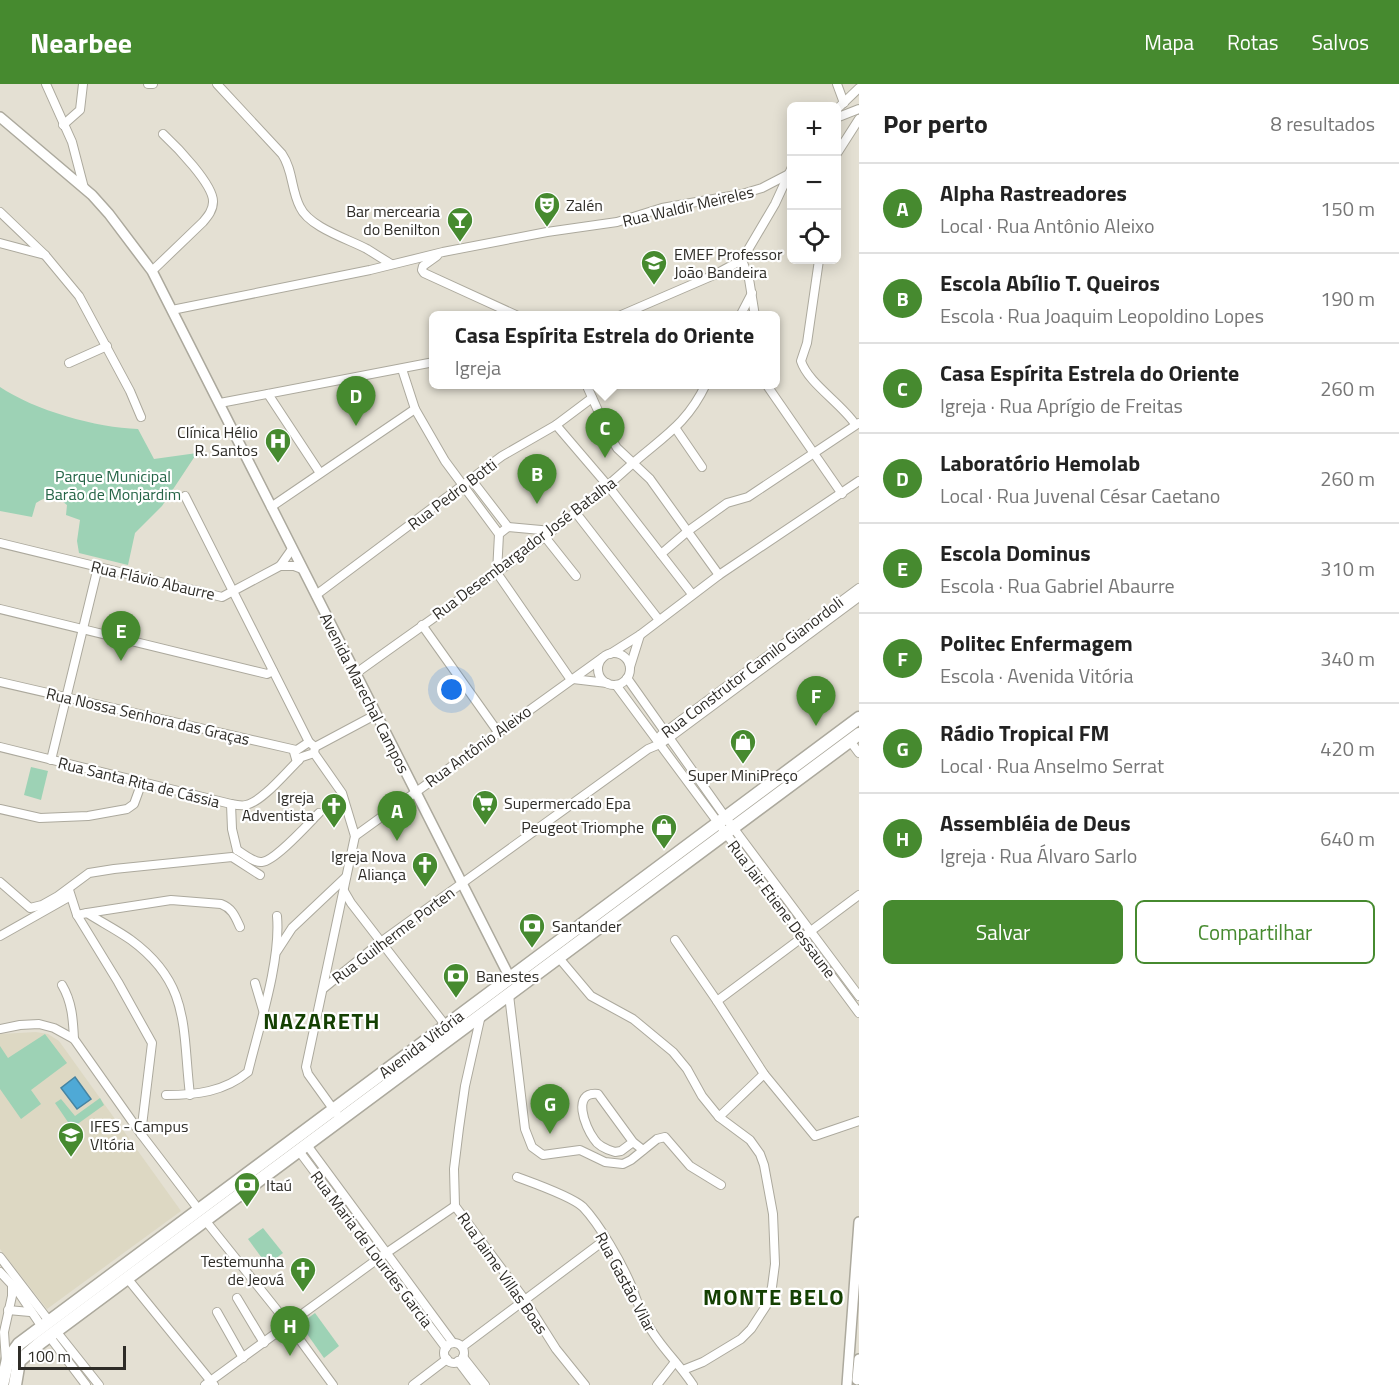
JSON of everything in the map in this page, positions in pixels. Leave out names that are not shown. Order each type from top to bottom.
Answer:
[{"type":"main road","name":"Avenida Vitória","points":[[15,1385],[19,1361],[49,1329],[337,1115],[481,1016],[559,958],[859,718]]},
{"type":"main road","name":"Avenida Vitória","points":[[2,1385],[6,1364],[15,1348],[49,1329],[127,1278],[202,1215],[303,1148],[337,1115],[446,1026],[510,978],[854,737]]},
{"type":"main road","points":[[504,998],[512,983],[510,978]]},
{"type":"street","points":[[46,84],[72,142],[84,188]]},
{"type":"street","points":[[63,125],[80,110],[83,84]]},
{"type":"street","points":[[148,84],[153,84]]},
{"type":"street","points":[[217,84],[277,146],[287,163],[299,206],[305,215],[391,264]]},
{"type":"street","points":[[837,84],[843,103]]},
{"type":"street","points":[[841,105],[859,88]]},
{"type":"street","points":[[841,116],[859,109]]},
{"type":"street","name":"Avenida Marechal Campos","points":[[0,117],[84,188],[109,214],[152,271],[510,978]]},
{"type":"street","points":[[841,148],[859,119]]},
{"type":"street","points":[[152,271],[203,222],[209,215],[213,202],[210,190],[163,134]]},
{"type":"street","points":[[628,311],[714,275],[742,260],[765,224],[787,175]]},
{"type":"street","name":"Rua Waldir Meireles","points":[[172,310],[443,252],[547,232],[617,222],[662,208],[742,194],[771,184],[787,175]]},
{"type":"street","points":[[0,212],[45,255],[79,296],[107,346],[141,417]]},
{"type":"street","points":[[0,243],[45,255]]},
{"type":"street","points":[[443,252],[423,266],[424,273],[509,311]]},
{"type":"street","points":[[742,260],[752,293],[754,311]]},
{"type":"street","points":[[661,554],[727,503],[748,497],[857,423],[810,378],[801,362],[807,343],[818,264]]},
{"type":"street","points":[[742,311],[752,293]]},
{"type":"street","points":[[69,363],[107,346]]},
{"type":"street","points":[[220,404],[429,363]]},
{"type":"street","points":[[402,369],[415,409],[445,461],[499,534],[497,573],[572,680],[612,684],[622,682],[627,678],[640,635]]},
{"type":"street","points":[[588,389],[617,448],[650,479],[719,575]]},
{"type":"street","name":"Rua Desembargador José Batalha","points":[[355,674],[497,573],[609,487],[676,429],[690,412],[703,389]]},
{"type":"street","points":[[769,389],[842,494]]},
{"type":"street","points":[[268,394],[320,473]]},
{"type":"street","name":"Rua Pedro Botti","points":[[316,595],[502,456],[556,424],[592,398]]},
{"type":"street","points":[[271,507],[415,409]]},
{"type":"street","points":[[556,424],[609,487],[692,594]]},
{"type":"street","points":[[676,429],[702,466]]},
{"type":"street","points":[[471,479],[508,527],[549,534],[576,576]]},
{"type":"street","points":[[726,826],[612,684],[599,675],[598,669],[602,658],[640,635],[719,575],[859,481]]},
{"type":"street","points":[[185,496],[232,593],[313,747],[342,793],[355,836],[306,1071],[337,1115]]},
{"type":"street","points":[[576,513],[659,620]]},
{"type":"street","points":[[499,534],[508,527]]},
{"type":"street","name":"Rua Flávio Abaurre","points":[[0,543],[222,597],[280,566],[292,549]]},
{"type":"street","points":[[280,566],[294,566],[302,569]]},
{"type":"street","points":[[51,760],[98,567]]},
{"type":"street","name":"Rua Construtor Camilo Gianordoli","points":[[462,883],[648,749],[859,588]]},
{"type":"street","name":"Rua Construtor Camilo Gianordoli","points":[[667,734],[859,597]]},
{"type":"street","points":[[0,609],[267,674],[273,671]]},
{"type":"street","points":[[422,626],[498,732]]},
{"type":"street","points":[[610,654],[621,655],[630,668]]},
{"type":"street","name":"Rua Antônio Aleixo","points":[[355,836],[602,658]]},
{"type":"street","points":[[627,678],[667,734],[726,826]]},
{"type":"street","name":"Rua Nossa Senhora das Graças","points":[[0,681],[296,750]]},
{"type":"street","points":[[298,760],[293,755],[296,750],[313,747],[375,715]]},
{"type":"street","points":[[854,737],[859,753]]},
{"type":"street","name":"Rua Santa Rita de Cássia","points":[[0,747],[246,806],[258,798],[313,747]]},
{"type":"street","points":[[0,809],[40,818],[88,816],[127,809],[134,804],[142,782]]},
{"type":"street","points":[[231,804],[235,853],[260,875]]},
{"type":"street","points":[[0,936],[69,894],[77,882],[89,873],[235,853],[263,862],[280,852],[319,813]]},
{"type":"street","name":"Rua Jair Etiene Dessaune","points":[[726,826],[811,930],[859,996]]},
{"type":"street","name":"Rua Jair Etiene Dessaune","points":[[726,826],[859,1013]]},
{"type":"street","points":[[276,952],[292,928],[347,877]]},
{"type":"street","points":[[0,882],[30,908],[42,905],[58,896],[69,894]]},
{"type":"street","name":"Rua Guilherme Porten","points":[[324,988],[381,941],[462,883]]},
{"type":"street","points":[[344,891],[446,1026]]},
{"type":"street","points":[[69,894],[77,915],[152,1043],[141,1134]]},
{"type":"street","points":[[718,1003],[859,895]]},
{"type":"street","points":[[77,915],[163,901],[221,904],[229,907],[240,927]]},
{"type":"street","points":[[339,908],[351,903]]},
{"type":"street","points":[[87,913],[131,940],[160,966],[171,983],[178,996],[181,1011],[190,1095]]},
{"type":"street","points":[[165,1095],[203,1094],[232,1084],[248,1072],[276,952],[277,915]]},
{"type":"street","points":[[675,940],[764,1074],[815,1136],[859,1121]]},
{"type":"street","points":[[559,958],[591,996],[633,1019],[673,1052],[687,1069],[702,1096],[719,1117],[750,1140],[760,1154],[764,1165],[773,1214],[775,1264],[772,1287],[766,1306],[751,1329],[741,1339],[703,1362],[683,1370]]},
{"type":"street","points":[[255,983],[263,1011]]},
{"type":"street","points":[[62,985],[72,1009],[74,1039]]},
{"type":"street","points":[[504,998],[516,1045],[525,1129],[532,1147],[543,1155],[554,1156],[580,1150],[615,1165],[631,1160],[657,1139],[664,1137],[690,1166],[721,1185]]},
{"type":"street","name":"Rua Jaime Villas Boas","points":[[481,1016],[465,1086],[459,1128],[454,1169],[455,1206],[525,1300],[556,1349],[585,1385]]},
{"type":"street","points":[[0,1029],[39,1024],[54,1028],[74,1039],[141,1134],[333,1385]]},
{"type":"street","points":[[464,1028],[476,1042]]},
{"type":"street","points":[[719,1117],[764,1074]]},
{"type":"street","points":[[633,1142],[621,1151],[615,1152],[597,1143],[584,1116],[582,1101],[595,1093],[602,1096],[633,1142],[643,1150]]},
{"type":"street","name":"Rua Maria de Lourdes Garcia","points":[[303,1148],[387,1253],[449,1345]]},
{"type":"street","name":"Rua Maria de Lourdes Garcia","points":[[303,1148],[379,1258],[449,1345]]},
{"type":"street","name":"Rua Gastão Vilar","points":[[516,1177],[582,1206],[606,1239],[658,1342],[693,1385]]},
{"type":"street","points":[[127,1278],[210,1384],[379,1258],[455,1206]]},
{"type":"street","points":[[847,1385],[859,1222]]},
{"type":"street","points":[[462,1347],[606,1239]]},
{"type":"street","points":[[0,1257],[30,1312],[49,1329],[86,1385]]},
{"type":"street","points":[[0,1272],[99,1385]]},
{"type":"street","points":[[6,1364],[2,1333],[16,1290]]},
{"type":"street","points":[[237,1298],[264,1343]]},
{"type":"street","points":[[8,1310],[30,1312]]},
{"type":"street","points":[[217,1312],[243,1358]]},
{"type":"street","points":[[457,1343],[462,1347],[464,1354],[460,1359],[455,1363],[447,1359],[445,1350],[449,1345],[457,1343]]},
{"type":"street","points":[[413,1385],[447,1359]]},
{"type":"street","points":[[460,1359],[476,1385]]},
{"type":"street","points":[[460,1359],[485,1385]]},
{"type":"street","points":[[847,1385],[852,1380],[858,1380],[859,1359]]},
{"type":"street","points":[[657,1385],[675,1362]]},
{"type":"shaded area","name":"IFES - Campus VItória","points":[[36,1032],[48,1034],[59,1041],[181,1211],[47,1309],[0,1249],[0,1034]]},
{"type":"green space","name":"Parque Municipal Barão de Monjardim","points":[[0,387],[30,403],[66,416],[104,425],[138,429],[154,459],[197,453],[162,506],[135,533],[128,565],[79,553],[77,541],[80,520],[66,515],[67,505],[59,499],[48,497],[36,503],[32,517],[0,511]]},
{"type":"green space","points":[[31,767],[48,771],[41,800],[24,795]]},
{"type":"green space","points":[[45,1034],[67,1063],[31,1090],[41,1104],[21,1119],[0,1089],[0,1046],[8,1058]]},
{"type":"green space","points":[[100,1098],[104,1105],[72,1128],[55,1103],[61,1099],[75,1116]]},
{"type":"green space","points":[[263,1228],[283,1253],[267,1265],[248,1239]]},
{"type":"green space","points":[[315,1313],[339,1346],[324,1358],[300,1324]]},
{"type":"water","points":[[75,1077],[91,1099],[77,1109],[61,1088]]},
{"type":"place","name":"Zalén","points":[[547,228]]},
{"type":"place","name":"Bar mercearia do Benilton","points":[[460,243]]},
{"type":"place","name":"EMEF Professor João Bandeira","points":[[654,286]]},
{"type":"place","name":"Laboratório Hemolab","points":[[356,426]]},
{"type":"place","name":"Casa Espírita Estrela do Oriente","points":[[605,458]]},
{"type":"place","name":"Clínica Hélio R. Santos","points":[[278,464]]},
{"type":"place","name":"Escola Abílio T. Queiros","points":[[537,504]]},
{"type":"place","name":"Escola Dominus","points":[[121,661]]},
{"type":"place","name":"Politec Enfermagem","points":[[816,726]]},
{"type":"place","name":"Super MiniPreço","points":[[743,765]]},
{"type":"place","name":"Supermercado Epa","points":[[485,826]]},
{"type":"place","name":"Igreja Adventista","points":[[334,829]]},
{"type":"place","name":"Alpha Rastreadores","points":[[397,841]]},
{"type":"place","name":"Peugeot Triomphe","points":[[664,850]]},
{"type":"place","name":"Igreja Nova Aliança","points":[[425,888]]},
{"type":"place","name":"Santander","points":[[532,949]]},
{"type":"place","name":"Banestes","points":[[456,999]]},
{"type":"place","name":"Rádio Tropical FM","points":[[550,1134]]},
{"type":"place","name":"IFES - Campus VItória","points":[[71,1158]]},
{"type":"place","name":"Itaú","points":[[247,1208]]},
{"type":"place","name":"Testemunha de Jeová","points":[[303,1293]]},
{"type":"place","name":"Assembléia de Deus","points":[[290,1356]]},
{"type":"district","name":"NAZARETH","points":[[322,1021]]},
{"type":"district","name":"MONTE BELO","points":[[774,1297]]}]
